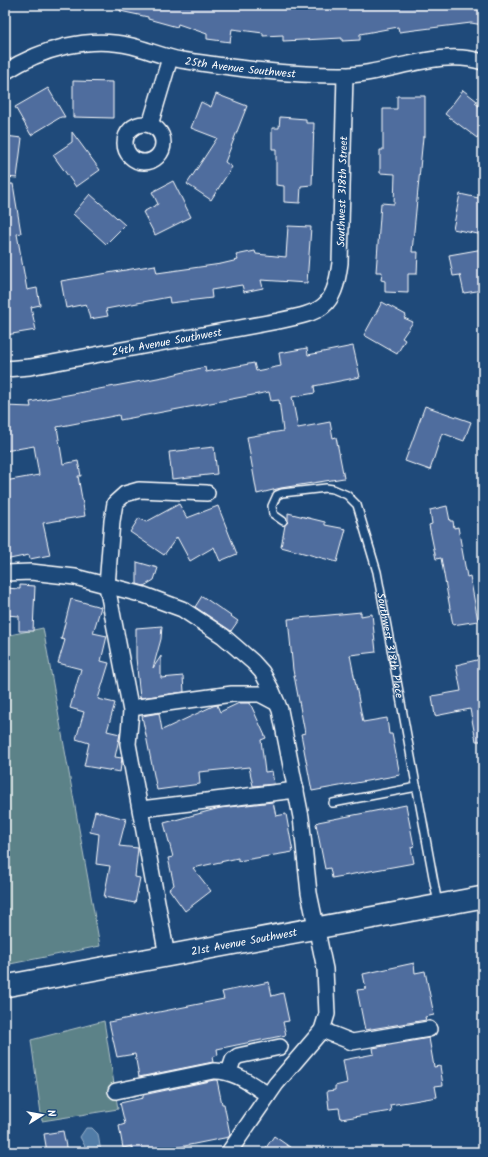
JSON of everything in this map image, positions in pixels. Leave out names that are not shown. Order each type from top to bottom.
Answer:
[{"type":"main road","name":"21st Avenue Southwest","points":[[5,986],[483,897]]},
{"type":"street","name":"25th Avenue Southwest","points":[[5,72],[29,58],[45,52],[81,44],[104,42],[123,44],[170,58],[259,72],[345,75],[375,71],[434,59],[467,59],[483,62]]},
{"type":"street","points":[[150,125],[170,58]]},
{"type":"street","name":"Southwest 318th Street","points":[[326,306],[337,283],[340,262],[345,75]]},
{"type":"street","name":"24th Avenue Southwest","points":[[5,370],[30,367],[278,322],[311,313],[326,306]]},
{"type":"street","points":[[167,956],[128,744],[131,708],[107,586],[112,521],[115,503],[125,494],[139,490],[207,493]]},
{"type":"street","points":[[5,573],[31,572],[75,577],[144,596],[182,609],[222,636],[253,662],[262,672],[277,703],[286,735],[296,790],[309,893],[317,928],[328,992],[327,1014],[322,1030],[268,1095],[228,1152]]},
{"type":"street","points":[[131,708],[232,694],[260,694],[277,703]]},
{"type":"street","points":[[141,809],[296,790]]},
{"type":"street","points":[[322,1030],[352,1042],[429,1029]]},
{"type":"street","points":[[228,1072],[233,1060],[238,1056],[280,1047]]},
{"type":"street","points":[[116,1091],[213,1071],[228,1072],[268,1095]]},
{"type":"lane","name":"Southwest 318th Place","points":[[283,521],[273,514],[272,506],[277,495],[282,493],[326,488],[333,489],[347,495],[357,505],[377,572],[438,906]]},
{"type":"lane","points":[[333,803],[417,787]]},
{"type":"green space","points":[[43,628],[100,946],[5,965],[5,636]]},
{"type":"green space","points":[[104,1021],[118,1109],[42,1121],[31,1040]]},
{"type":"water","points":[[86,1128],[92,1128],[98,1134],[101,1152],[88,1152],[80,1137]]},
{"type":"building","points":[[121,5],[239,5],[254,7],[305,5],[305,10],[364,5],[412,5],[413,7],[429,5],[483,5],[483,25],[471,23],[399,32],[398,27],[360,34],[360,40],[342,41],[342,38],[283,41],[283,35],[263,36],[263,33],[232,29],[230,42],[207,39],[207,34],[178,24],[177,27],[148,19],[148,17],[120,11]]},
{"type":"building","points":[[73,81],[113,82],[113,118],[73,117]]},
{"type":"building","points":[[48,88],[65,117],[61,117],[31,135],[15,107]]},
{"type":"building","points":[[463,90],[477,101],[475,103],[483,109],[483,129],[477,138],[445,114]]},
{"type":"building","points":[[216,94],[247,106],[225,162],[232,167],[211,200],[187,184],[217,138],[191,128],[201,102],[211,107]]},
{"type":"building","points":[[397,96],[425,96],[425,137],[423,137],[412,252],[418,252],[417,274],[408,274],[408,293],[385,292],[385,281],[381,280],[382,272],[376,272],[381,203],[394,204],[395,174],[380,173],[380,150],[383,150],[383,109],[397,109]]},
{"type":"building","points":[[280,117],[306,119],[306,123],[314,123],[312,185],[301,186],[300,203],[284,202],[284,186],[276,185],[276,149],[272,149],[272,128],[279,128]]},
{"type":"building","points":[[72,132],[100,170],[76,187],[53,155],[72,142]]},
{"type":"building","points":[[5,136],[22,138],[17,178],[5,177]]},
{"type":"building","points":[[173,181],[191,217],[155,235],[143,212],[158,204],[152,192]]},
{"type":"building","points":[[5,184],[13,184],[21,233],[17,234],[27,290],[37,288],[40,305],[31,307],[36,330],[6,335],[5,327]]},
{"type":"building","points":[[90,194],[125,225],[106,244],[73,214]]},
{"type":"building","points":[[460,194],[483,199],[483,235],[453,229]]},
{"type":"building","points":[[288,226],[311,227],[307,283],[261,280],[263,288],[244,292],[242,285],[211,290],[212,298],[170,303],[169,297],[106,309],[108,316],[90,319],[86,304],[66,308],[61,281],[155,265],[157,273],[221,264],[238,260],[236,255],[255,251],[256,254],[286,257]]},
{"type":"building","points":[[483,249],[483,290],[464,293],[460,275],[453,276],[449,255]]},
{"type":"building","points":[[382,302],[406,315],[404,318],[413,322],[402,338],[405,340],[397,354],[364,335]]},
{"type":"building","points":[[353,346],[360,377],[314,386],[315,393],[292,397],[298,428],[330,422],[333,438],[336,437],[344,478],[281,488],[257,494],[247,437],[283,431],[279,400],[271,401],[269,392],[120,420],[119,415],[57,427],[63,464],[78,461],[81,476],[78,476],[85,516],[43,523],[50,555],[30,559],[29,555],[5,560],[5,481],[39,475],[34,446],[5,451],[5,406],[31,407],[30,402],[168,376],[205,367],[206,372],[254,363],[256,371],[281,366],[279,353],[307,348],[308,355]]},
{"type":"building","points":[[425,406],[471,422],[464,441],[442,433],[430,470],[405,461]]},
{"type":"building","points":[[214,447],[217,474],[172,479],[169,452]]},
{"type":"building","points":[[179,504],[187,518],[218,506],[237,554],[220,561],[214,547],[190,561],[177,537],[164,555],[130,532],[139,518],[146,522]]},
{"type":"building","points":[[447,506],[450,521],[453,521],[454,528],[458,527],[467,577],[470,576],[478,621],[453,625],[441,558],[436,559],[429,525],[432,524],[430,510]]},
{"type":"building","points":[[288,513],[325,522],[325,525],[346,529],[337,562],[281,547],[285,525],[288,522]]},
{"type":"building","points":[[137,562],[158,568],[154,580],[144,586],[137,584]]},
{"type":"building","points":[[20,585],[35,586],[33,631],[19,631],[19,616],[5,615],[5,588],[20,589]]},
{"type":"building","points":[[202,596],[238,621],[231,631],[195,607]]},
{"type":"building","points":[[71,599],[101,607],[93,633],[107,636],[101,661],[109,663],[98,699],[115,703],[107,731],[120,734],[115,757],[122,758],[120,772],[84,766],[89,743],[76,739],[84,712],[70,708],[81,669],[58,663],[65,640],[61,639]]},
{"type":"building","points":[[361,612],[361,616],[372,614],[376,652],[350,655],[363,722],[387,718],[389,734],[392,734],[400,775],[312,791],[301,734],[305,733],[293,670],[288,619]]},
{"type":"building","points":[[162,626],[161,639],[153,668],[161,656],[161,678],[183,676],[184,692],[140,698],[136,658],[136,628]]},
{"type":"building","points":[[481,659],[483,666],[483,741],[476,741],[470,709],[435,716],[432,696],[461,691],[456,665]]},
{"type":"building","points":[[239,703],[250,703],[266,738],[261,740],[265,772],[272,771],[274,784],[253,786],[249,767],[199,772],[200,784],[157,790],[142,716],[159,713],[162,730],[213,706],[217,705],[220,712]]},
{"type":"building","points":[[273,802],[276,816],[286,814],[293,852],[238,861],[238,858],[193,868],[211,891],[185,911],[169,889],[174,885],[168,858],[173,857],[164,823],[220,808]]},
{"type":"building","points":[[406,805],[414,846],[411,847],[414,863],[332,878],[330,868],[325,869],[316,824],[318,822]]},
{"type":"building","points":[[95,811],[126,819],[119,846],[138,848],[135,877],[140,878],[135,903],[104,897],[110,866],[96,864],[99,834],[90,832]]},
{"type":"building","points":[[414,963],[415,973],[425,971],[434,1015],[425,1017],[426,1020],[365,1030],[357,990],[366,989],[363,974]]},
{"type":"building","points":[[269,982],[272,996],[283,993],[289,1021],[283,1022],[286,1035],[217,1049],[218,1055],[212,1057],[213,1062],[139,1077],[135,1054],[117,1057],[109,1022],[224,999],[222,992]]},
{"type":"building","points":[[429,1038],[434,1067],[440,1066],[443,1085],[435,1086],[437,1097],[390,1105],[391,1111],[341,1119],[339,1108],[329,1109],[327,1091],[335,1090],[335,1086],[347,1083],[343,1060],[374,1054],[373,1048]]},
{"type":"building","points":[[217,1080],[222,1104],[224,1104],[230,1134],[229,1137],[155,1152],[133,1152],[132,1146],[123,1148],[119,1126],[125,1124],[120,1103],[143,1098],[143,1095]]},
{"type":"building","points":[[63,1131],[67,1152],[47,1152],[44,1134]]},
{"type":"building","points":[[274,1136],[297,1152],[263,1152]]}]
